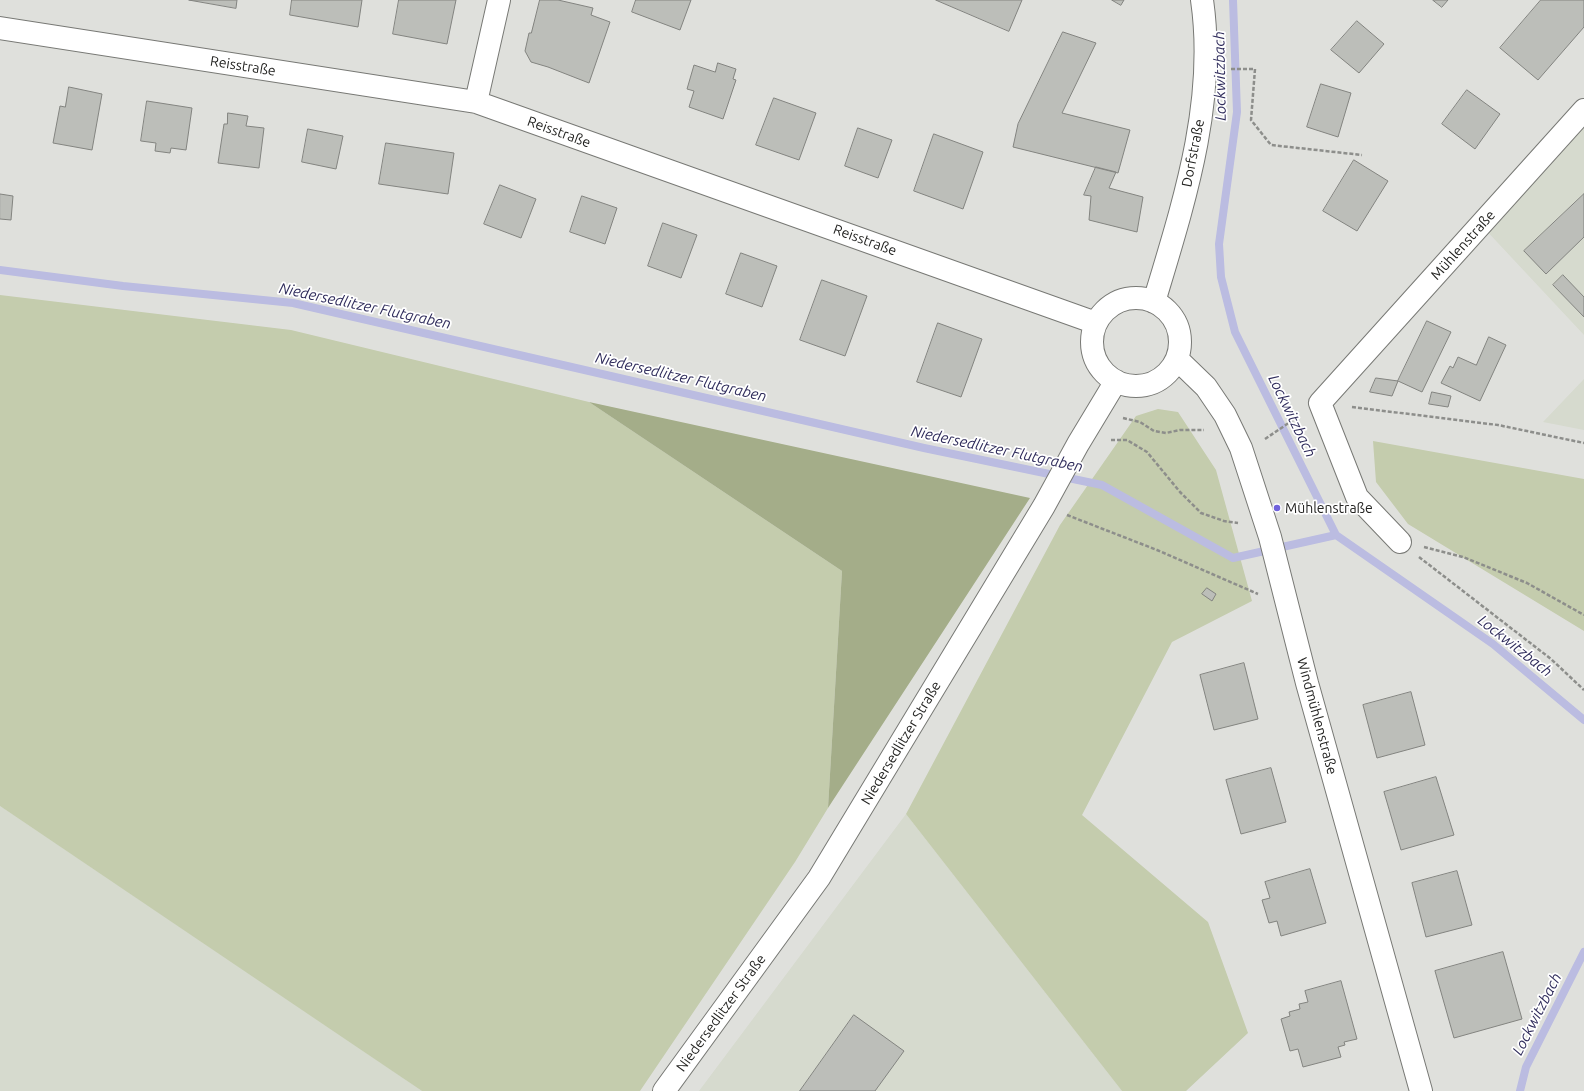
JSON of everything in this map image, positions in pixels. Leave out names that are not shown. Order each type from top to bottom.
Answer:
[{"type":"street","points":[[476,102],[499,0]]},
{"type":"street","name":"Dorfstraße","points":[[1154,302],[1184,200],[1201,114],[1206,66],[1206,27],[1202,0]]},
{"type":"street","name":"Reisstraße","points":[[0,28],[476,102],[1096,322]]},
{"type":"street","name":"Mühlenstraße","points":[[1320,403],[1584,110]]},
{"type":"street","points":[[1128,298],[1141,298],[1154,302],[1166,309],[1174,320],[1179,332],[1180,346],[1177,359],[1169,371],[1158,380],[1144,385],[1129,386],[1116,381],[1103,370],[1094,356],[1092,344],[1096,322],[1104,311],[1115,303],[1128,298]]},
{"type":"street","name":"Windmühlenstraße","points":[[1177,359],[1206,386],[1225,415],[1241,448],[1269,533],[1309,691],[1421,1091]]},
{"type":"street","name":"Niedersedlitzer Straße","points":[[664,1091],[819,878],[1048,499],[1079,441],[1116,381]]},
{"type":"street","points":[[1320,403],[1357,497],[1400,542]]},
{"type":"path","points":[[1229,69],[1255,69],[1251,120],[1272,145],[1362,155]]},
{"type":"path","points":[[1320,403],[1498,425],[1584,443]]},
{"type":"path","points":[[1092,419],[1126,418],[1140,422],[1154,431],[1166,433],[1180,430],[1206,430]]},
{"type":"path","points":[[1268,438],[1294,419]]},
{"type":"path","points":[[1079,441],[1127,440],[1147,452],[1180,492],[1201,513],[1269,533]]},
{"type":"path","points":[[1048,499],[1238,586],[1287,604]]},
{"type":"path","points":[[1400,542],[1463,557],[1527,583],[1584,615]]},
{"type":"path","points":[[1400,542],[1551,659],[1584,690]]},
{"type":"shaded area","points":[[1584,113],[1584,335],[1483,227]]},
{"type":"shaded area","points":[[1584,379],[1584,430],[1543,422]]},
{"type":"shaded area","points":[[0,806],[305,1011],[422,1091],[0,1091]]},
{"type":"shaded area","points":[[906,814],[1122,1091],[699,1091]]},
{"type":"green space","points":[[0,295],[291,330],[589,402],[842,571],[828,808],[795,862],[640,1091],[422,1091],[0,806]]},
{"type":"green space","points":[[589,402],[1030,498],[828,808],[842,571]]},
{"type":"green space","points":[[1158,409],[1178,412],[1216,470],[1252,601],[1172,642],[1082,815],[1208,922],[1248,1033],[1186,1091],[1122,1091],[906,814],[1060,525],[1136,416]]},
{"type":"green space","points":[[1373,441],[1584,479],[1584,631],[1408,524],[1376,482]]},
{"type":"building","points":[[189,0],[237,0],[236,8]]},
{"type":"building","points":[[292,0],[362,0],[358,27],[290,15]]},
{"type":"building","points":[[399,0],[456,0],[447,44],[393,34]]},
{"type":"building","points":[[540,0],[558,0],[593,8],[591,15],[610,22],[589,83],[531,62],[525,51],[529,33],[531,33]]},
{"type":"building","points":[[636,0],[691,0],[680,30],[632,12]]},
{"type":"building","points":[[936,0],[1022,0],[1009,31]]},
{"type":"building","points":[[1112,0],[1124,0],[1121,5]]},
{"type":"building","points":[[1433,0],[1448,0],[1442,7]]},
{"type":"building","points":[[1541,0],[1584,0],[1584,27],[1538,80],[1500,48]]},
{"type":"building","points":[[1357,21],[1384,44],[1359,73],[1331,50]]},
{"type":"building","points":[[1063,32],[1096,43],[1062,113],[1130,130],[1118,173],[1013,147],[1018,124]]},
{"type":"building","points":[[718,63],[736,69],[733,79],[736,80],[723,119],[689,107],[694,91],[687,89],[694,65],[715,72]]},
{"type":"building","points":[[1321,84],[1351,93],[1338,137],[1307,127]]},
{"type":"building","points":[[69,87],[102,94],[92,150],[53,143],[60,106],[65,107]]},
{"type":"building","points":[[1467,90],[1500,114],[1475,149],[1442,124]]},
{"type":"building","points":[[774,98],[816,113],[799,160],[756,145]]},
{"type":"building","points":[[147,101],[192,108],[186,150],[171,148],[170,153],[155,151],[156,143],[141,141]]},
{"type":"building","points":[[228,113],[248,116],[246,126],[264,128],[259,168],[218,163],[224,124],[227,124]]},
{"type":"building","points":[[858,128],[892,140],[878,178],[845,166]]},
{"type":"building","points":[[308,129],[343,136],[336,169],[302,162]]},
{"type":"building","points":[[934,134],[983,152],[963,209],[914,191]]},
{"type":"building","points":[[386,143],[454,153],[448,194],[379,184]]},
{"type":"building","points":[[1354,160],[1388,181],[1357,231],[1323,211]]},
{"type":"building","points":[[1096,167],[1116,172],[1109,188],[1143,197],[1137,232],[1089,220],[1091,196],[1084,195]]},
{"type":"building","points":[[500,185],[536,199],[521,238],[484,224]]},
{"type":"building","points":[[0,194],[13,196],[11,220],[0,219]]},
{"type":"building","points":[[1584,194],[1584,237],[1546,274],[1524,251]]},
{"type":"building","points":[[582,196],[617,208],[605,244],[570,232]]},
{"type":"building","points":[[663,223],[697,235],[681,278],[648,266]]},
{"type":"building","points":[[741,253],[777,266],[762,307],[726,294]]},
{"type":"building","points":[[1563,275],[1584,297],[1584,317],[1553,285]]},
{"type":"building","points":[[822,280],[867,296],[845,356],[800,340]]},
{"type":"building","points":[[1427,321],[1451,332],[1422,392],[1398,381]]},
{"type":"building","points":[[938,323],[982,339],[961,397],[917,382]]},
{"type":"building","points":[[1489,337],[1506,345],[1480,401],[1441,383],[1450,366],[1453,368],[1458,357],[1476,365]]},
{"type":"building","points":[[1376,378],[1398,381],[1392,396],[1370,392]]},
{"type":"building","points":[[1432,392],[1451,396],[1448,407],[1429,404]]},
{"type":"building","points":[[1207,588],[1216,594],[1212,601],[1202,594]]},
{"type":"building","points":[[1244,663],[1258,719],[1214,730],[1200,675]]},
{"type":"building","points":[[1411,692],[1425,745],[1377,758],[1363,705]]},
{"type":"building","points":[[1271,768],[1286,822],[1241,834],[1226,780]]},
{"type":"building","points":[[1436,777],[1454,835],[1401,850],[1384,792]]},
{"type":"building","points":[[1310,869],[1326,923],[1281,936],[1277,921],[1269,923],[1262,900],[1270,898],[1265,882]]},
{"type":"building","points":[[1457,871],[1472,925],[1426,937],[1412,883]]},
{"type":"building","points":[[1503,952],[1522,1019],[1454,1038],[1435,971]]},
{"type":"building","points":[[1341,981],[1357,1039],[1344,1042],[1345,1045],[1338,1047],[1341,1057],[1303,1067],[1298,1049],[1290,1051],[1281,1019],[1290,1016],[1289,1012],[1300,1009],[1299,1004],[1308,1002],[1305,991]]},
{"type":"building","points":[[854,1015],[904,1051],[875,1091],[800,1091]]},
{"type":"waterway","name":"Lockwitzbach","points":[[1233,0],[1237,112],[1219,244],[1221,277],[1235,332],[1336,535],[1493,644],[1584,720]]},
{"type":"waterway","name":"Niedersedlitzer Flutgraben","points":[[0,270],[123,286],[293,303],[924,448],[1102,485],[1233,558],[1336,535]]},
{"type":"waterway","name":"Lockwitzbach","points":[[1520,1091],[1526,1067],[1584,952]]},
{"type":"place","name":"Mühlenstraße","points":[[1277,508]]}]
